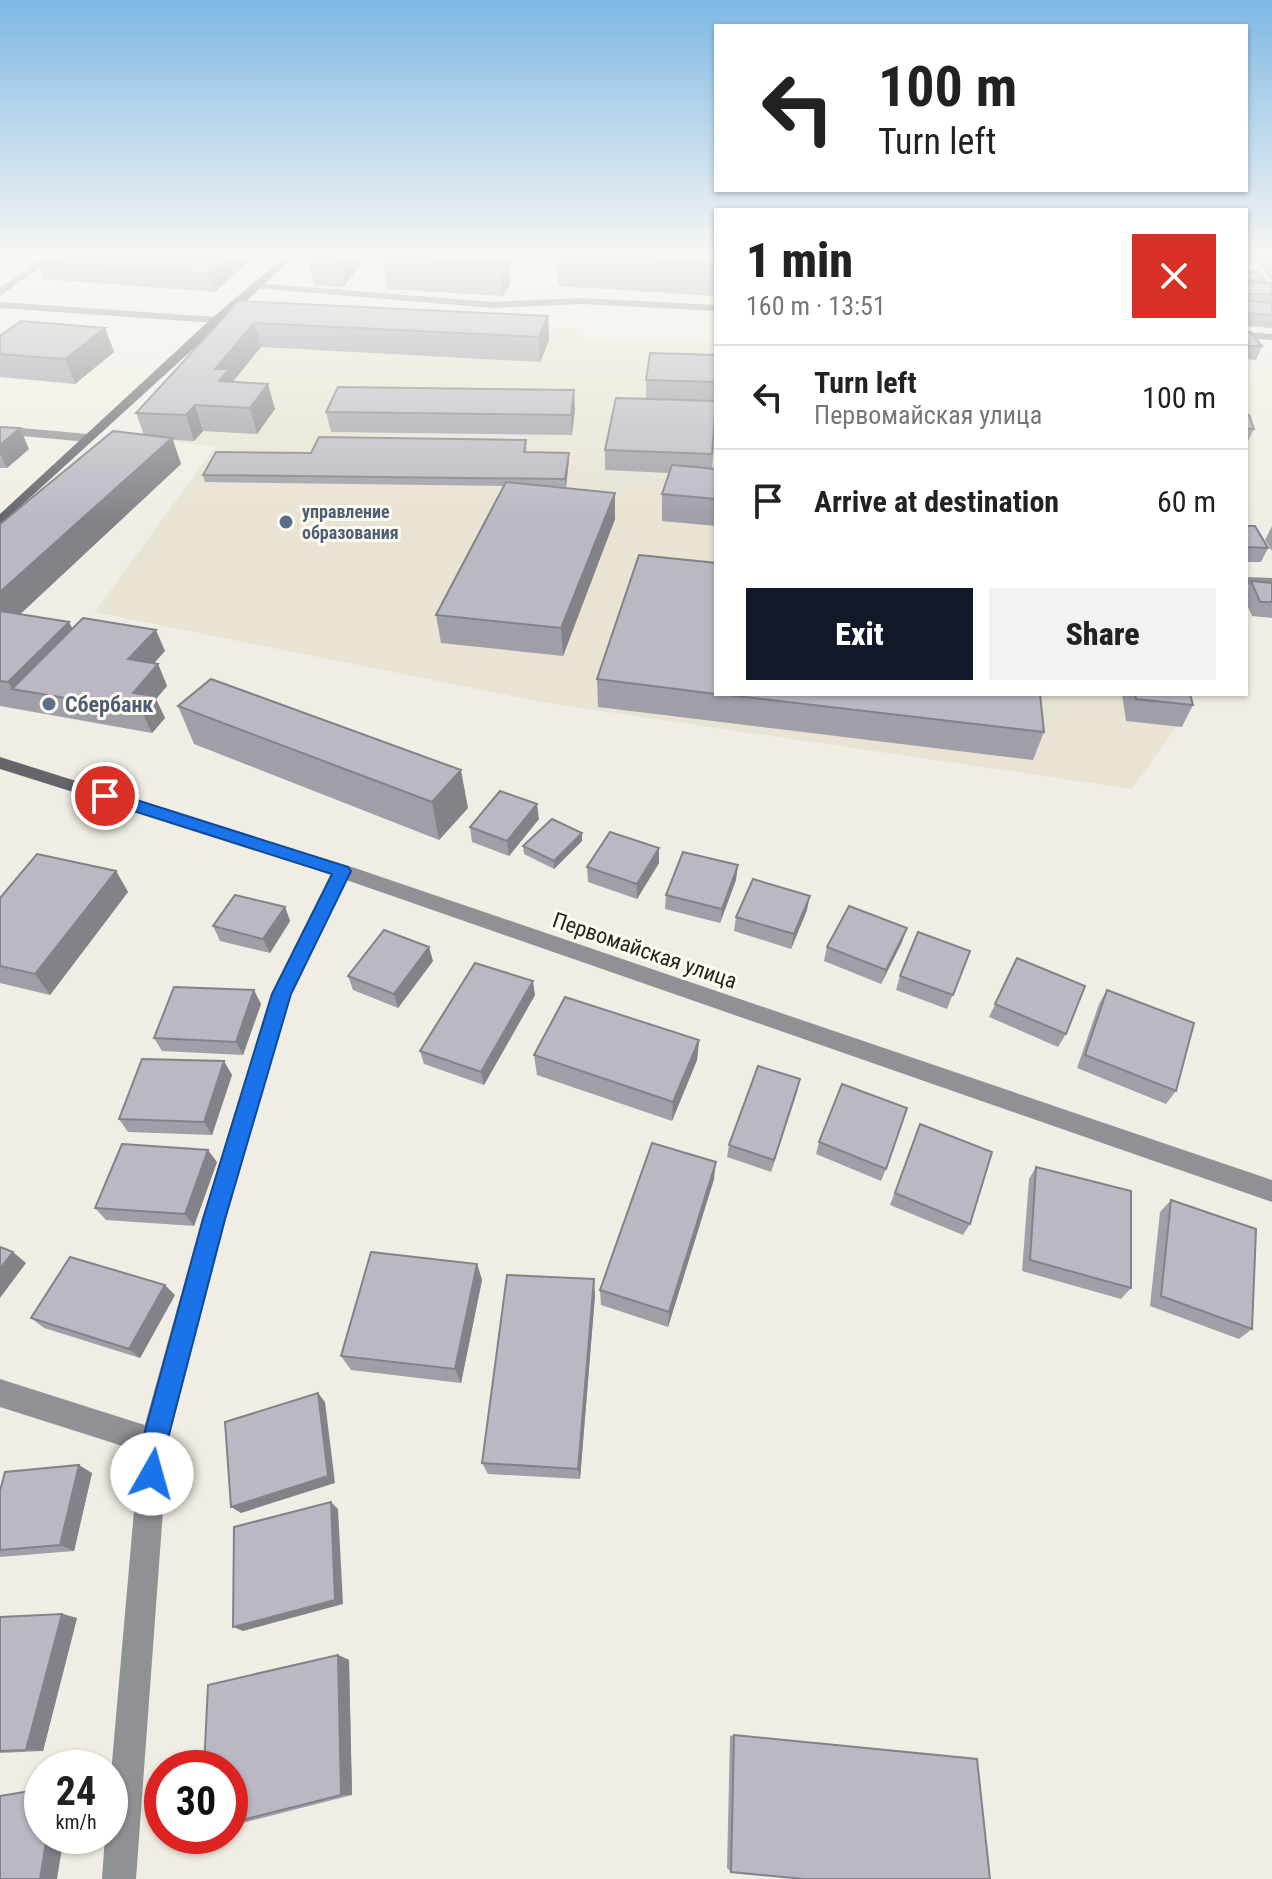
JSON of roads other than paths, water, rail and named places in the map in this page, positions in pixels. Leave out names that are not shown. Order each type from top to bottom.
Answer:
[{"type":"main road","points":[[0,521],[189,345]]},
{"type":"main road","name":"Первомайская улица","points":[[0,763],[105,796]]},
{"type":"street","points":[[0,430],[88,438]]},
{"type":"street","points":[[1248,581],[1272,582]]},
{"type":"street","name":"Первомайская улица","points":[[105,796],[342,871],[1272,1191]]},
{"type":"street","points":[[119,1879],[154,1442],[214,1219],[281,994],[342,871]]},
{"type":"street","points":[[0,1393],[154,1442]]},
{"type":"place","name":"управление образования","points":[[286,522]]},
{"type":"place","name":"Сбербанк","points":[[49,704]]}]
